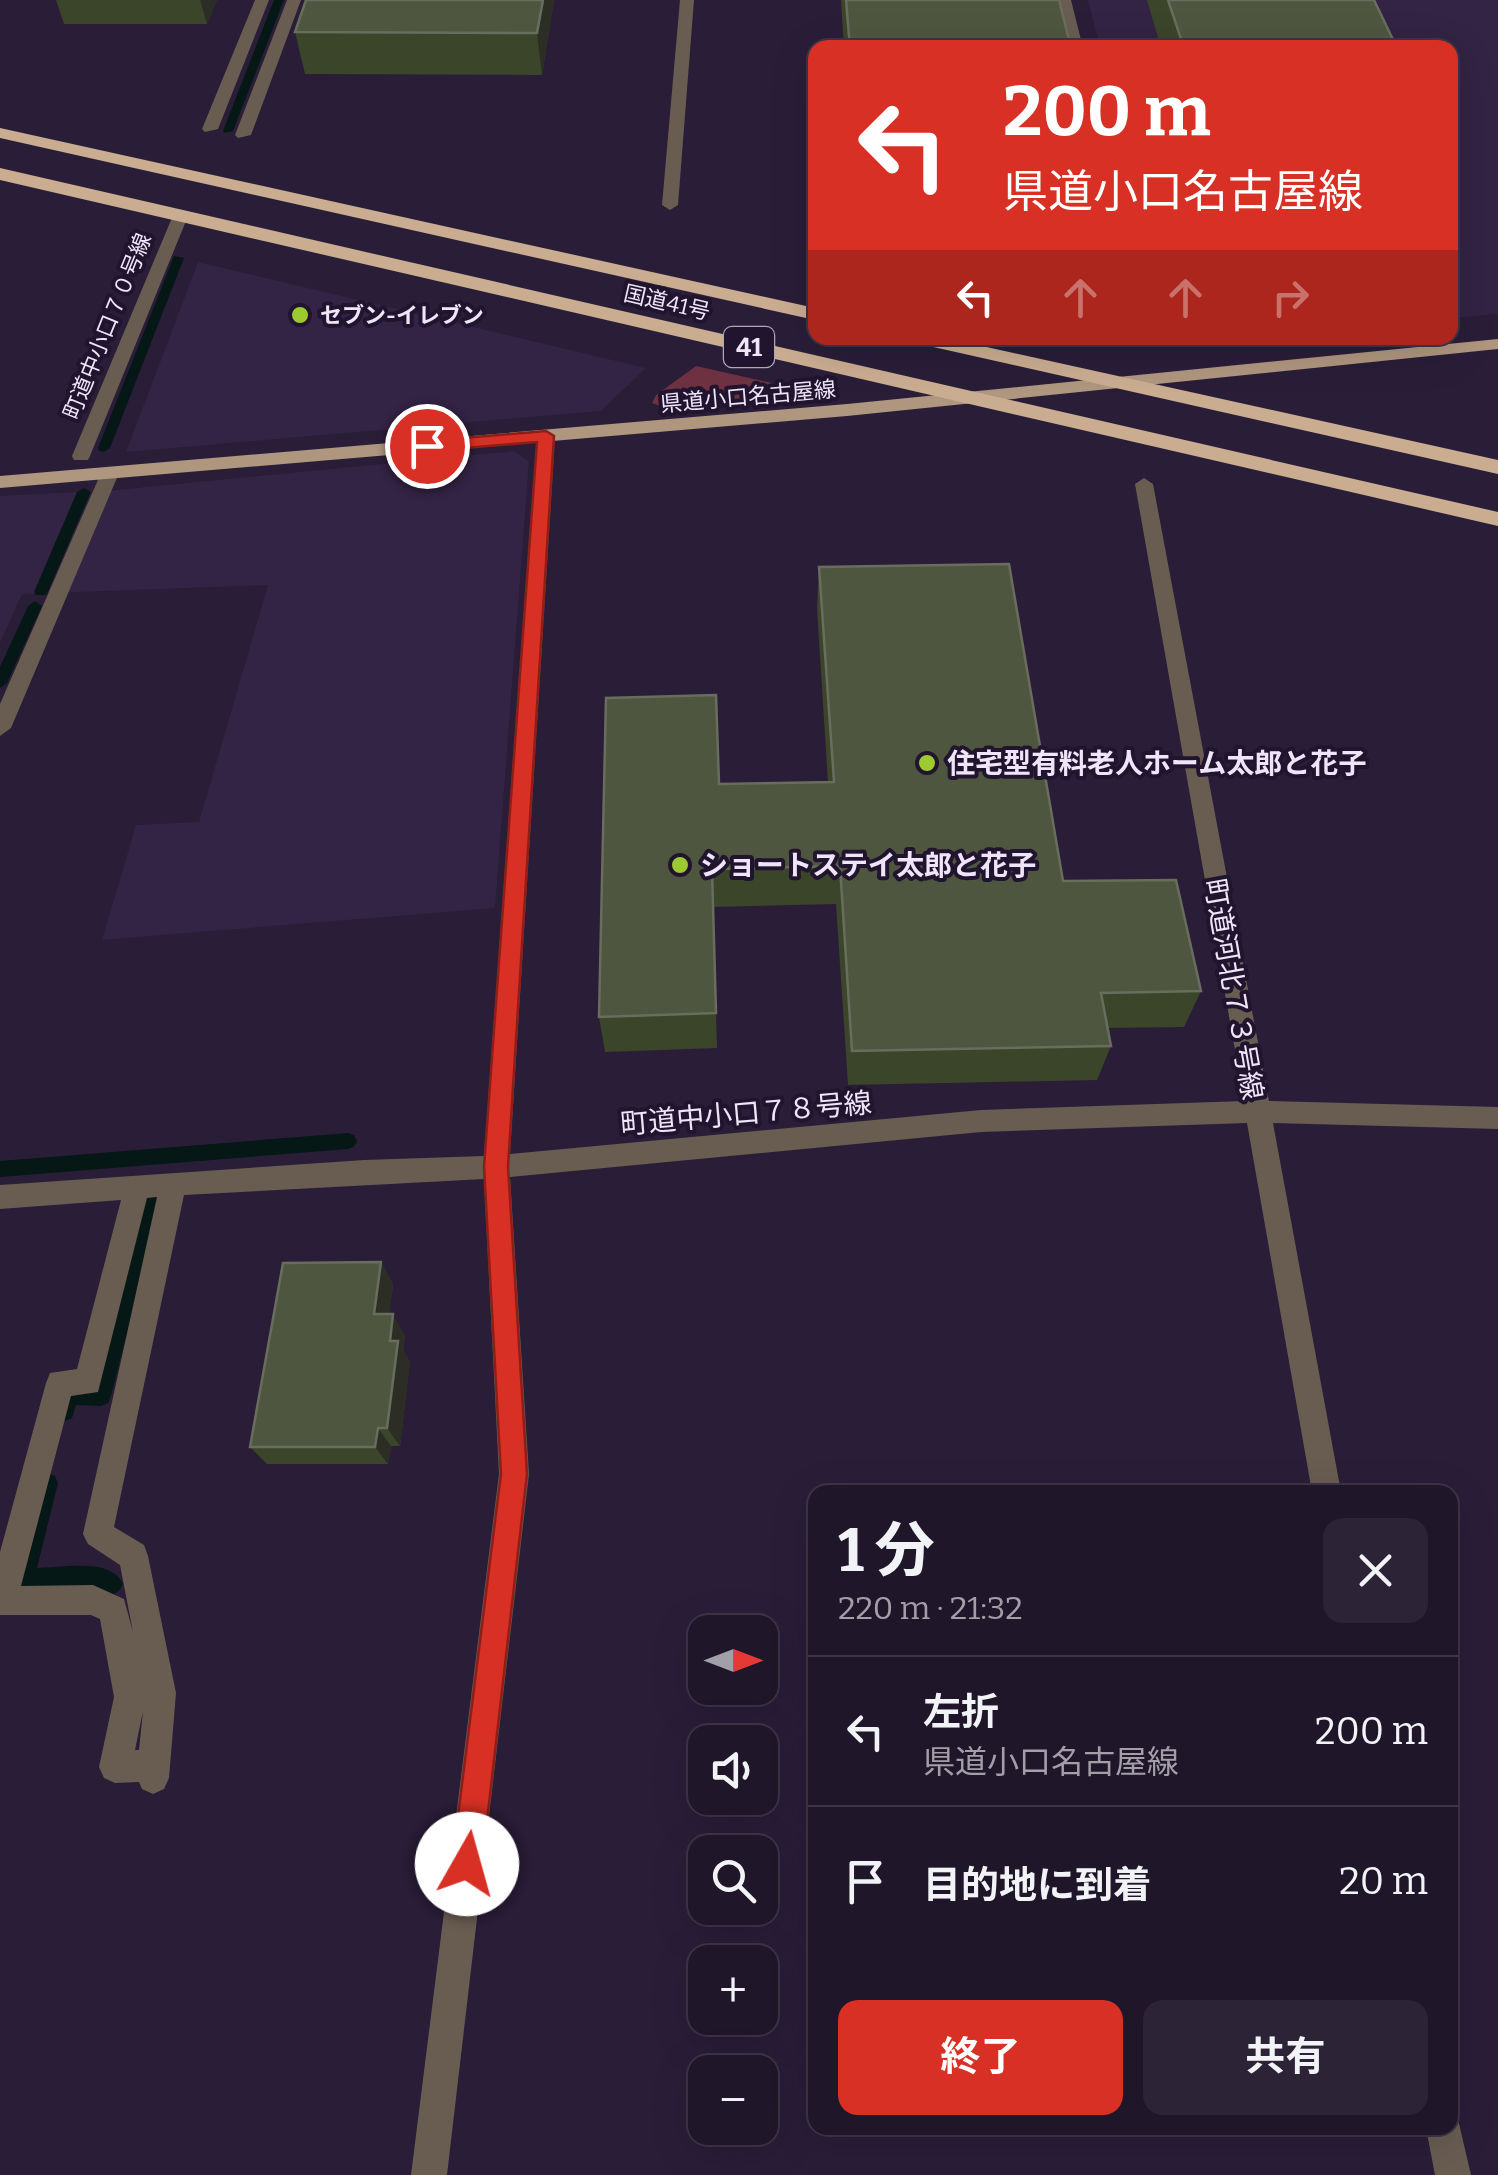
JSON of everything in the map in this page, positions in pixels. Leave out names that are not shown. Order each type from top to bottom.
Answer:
[{"type":"highway","name":"国道41号","points":[[0,133],[808,312]]},
{"type":"highway","name":"国道41号","points":[[0,174],[1498,520]]},
{"type":"highway","points":[[952,345],[1498,467]]},
{"type":"main road","name":"県道小口名古屋線","points":[[0,482],[970,397],[1498,344]]},
{"type":"street","points":[[210,129],[262,0]]},
{"type":"street","points":[[243,135],[294,0]]},
{"type":"street","points":[[670,205],[687,0]]},
{"type":"street","points":[[1064,0],[1074,40]]},
{"type":"street","name":"町道中小口７０号線","points":[[81,456],[180,216]]},
{"type":"street","points":[[429,2175],[514,1474],[496,1167],[546,436]]},
{"type":"street","points":[[0,728],[110,473]]},
{"type":"street","name":"町道河北７３号線","points":[[1144,484],[1325,1485]]},
{"type":"street","name":"町道中小口７８号線","points":[[0,1196],[364,1171],[496,1167],[980,1121],[1256,1112],[1498,1118]]},
{"type":"street","points":[[138,1187],[88,1382],[60,1382],[47,1469],[2,1601],[94,1600],[113,1610],[130,1697],[115,1767],[154,1772],[160,1693],[133,1556],[98,1534],[173,1185]]},
{"type":"street","points":[[1445,2135],[1452,2175]]},
{"type":"shaded area","points":[[1088,0],[1498,0],[1498,314],[1458,317],[1458,40],[1098,40]]},
{"type":"shaded area","name":"セブン-イレブン","points":[[198,262],[646,368],[601,411],[126,452]]},
{"type":"shaded area","points":[[696,366],[790,389],[774,397],[660,406],[652,403],[656,395]]},
{"type":"shaded area","points":[[514,451],[529,462],[495,908],[102,940],[136,825],[199,822],[268,585],[22,594],[0,643],[0,496],[116,490]]},
{"type":"building","points":[[306,0],[543,0],[537,33],[295,32]]},
{"type":"building","points":[[846,0],[1059,0],[1069,40],[849,40]]},
{"type":"building","points":[[1168,0],[1374,0],[1393,40],[1181,40]]},
{"type":"building","name":"住宅型有料老人ホーム太郎と花子","points":[[1009,564],[1063,881],[1176,880],[1201,991],[1101,993],[1111,1046],[852,1051],[840,866],[712,869],[716,1013],[599,1017],[606,698],[716,695],[719,784],[834,782],[819,567]]},
{"type":"building","points":[[381,1262],[374,1314],[393,1314],[390,1341],[398,1341],[387,1428],[378,1428],[375,1447],[250,1447],[283,1263]]},
{"type":"waterway","points":[[228,131],[279,0]]},
{"type":"waterway","points":[[104,448],[178,258]]},
{"type":"waterway","points":[[41,592],[84,492]]},
{"type":"waterway","points":[[0,683],[35,606]]},
{"type":"waterway","points":[[0,1169],[348,1141]]},
{"type":"waterway","points":[[65,1411],[69,1395],[101,1396],[152,1199]]},
{"type":"waterway","points":[[48,1483],[24,1579],[105,1578],[112,1584]]},
{"type":"place","name":"セブン-イレブン","points":[[300,315]]},
{"type":"place","name":"住宅型有料老人ホーム太郎と花子","points":[[927,763]]},
{"type":"place","name":"ショートステイ太郎と花子","points":[[680,865]]},
{"type":"route","points":[[427,446],[546,436],[496,1167],[514,1474],[467,1864]]}]
